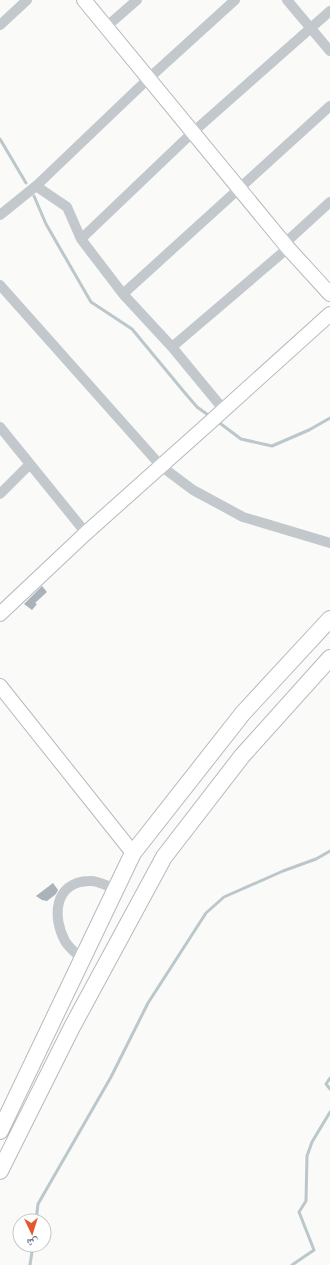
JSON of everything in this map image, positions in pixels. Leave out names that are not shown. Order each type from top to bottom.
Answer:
[{"type":"main road","points":[[0,1131],[133,853],[243,713],[330,619]]},
{"type":"main road","points":[[0,1171],[72,1027],[164,857],[242,756],[330,658]]},
{"type":"main road","points":[[79,966],[96,983]]},
{"type":"street","points":[[0,25],[28,0]]},
{"type":"street","points":[[84,0],[286,246],[330,294]]},
{"type":"street","points":[[106,27],[137,0]]},
{"type":"street","points":[[0,215],[36,186],[148,79],[235,0]]},
{"type":"street","points":[[287,0],[330,51]]},
{"type":"street","points":[[81,239],[192,133],[330,11]]},
{"type":"street","points":[[122,294],[330,106]]},
{"type":"street","points":[[36,186],[67,207],[81,239],[122,294],[172,347],[221,412]]},
{"type":"street","points":[[172,347],[286,246],[330,202]]},
{"type":"street","points":[[0,285],[161,466],[193,490],[243,518],[330,543]]},
{"type":"street","points":[[0,614],[86,533],[330,314]]},
{"type":"street","points":[[0,427],[86,533]]},
{"type":"street","points":[[0,494],[30,464]]},
{"type":"street","points":[[0,686],[133,853]]},
{"type":"street","points":[[79,966],[66,943],[60,928],[58,903],[60,898],[70,887],[83,882],[97,882],[115,889]]},
{"type":"building","points":[[42,586],[47,592],[35,603],[37,604],[32,610],[24,604]]},
{"type":"building","points":[[53,883],[58,890],[56,894],[47,901],[36,896]]},
{"type":"waterway","points":[[0,139],[26,183]]},
{"type":"waterway","points":[[34,196],[46,224],[91,302],[132,329],[197,407],[211,417]]},
{"type":"waterway","points":[[217,421],[241,439],[272,446],[309,430],[330,418]]},
{"type":"waterway","points":[[37,1213],[38,1204],[111,1077],[148,1003],[206,913],[224,897],[283,871],[316,859],[330,851]]},
{"type":"waterway","points":[[330,1078],[326,1084],[330,1089]]},
{"type":"waterway","points":[[292,1265],[314,1250],[299,1212],[306,1201],[307,1156],[312,1142],[330,1112]]},
{"type":"waterway","points":[[30,1265],[32,1253]]}]
